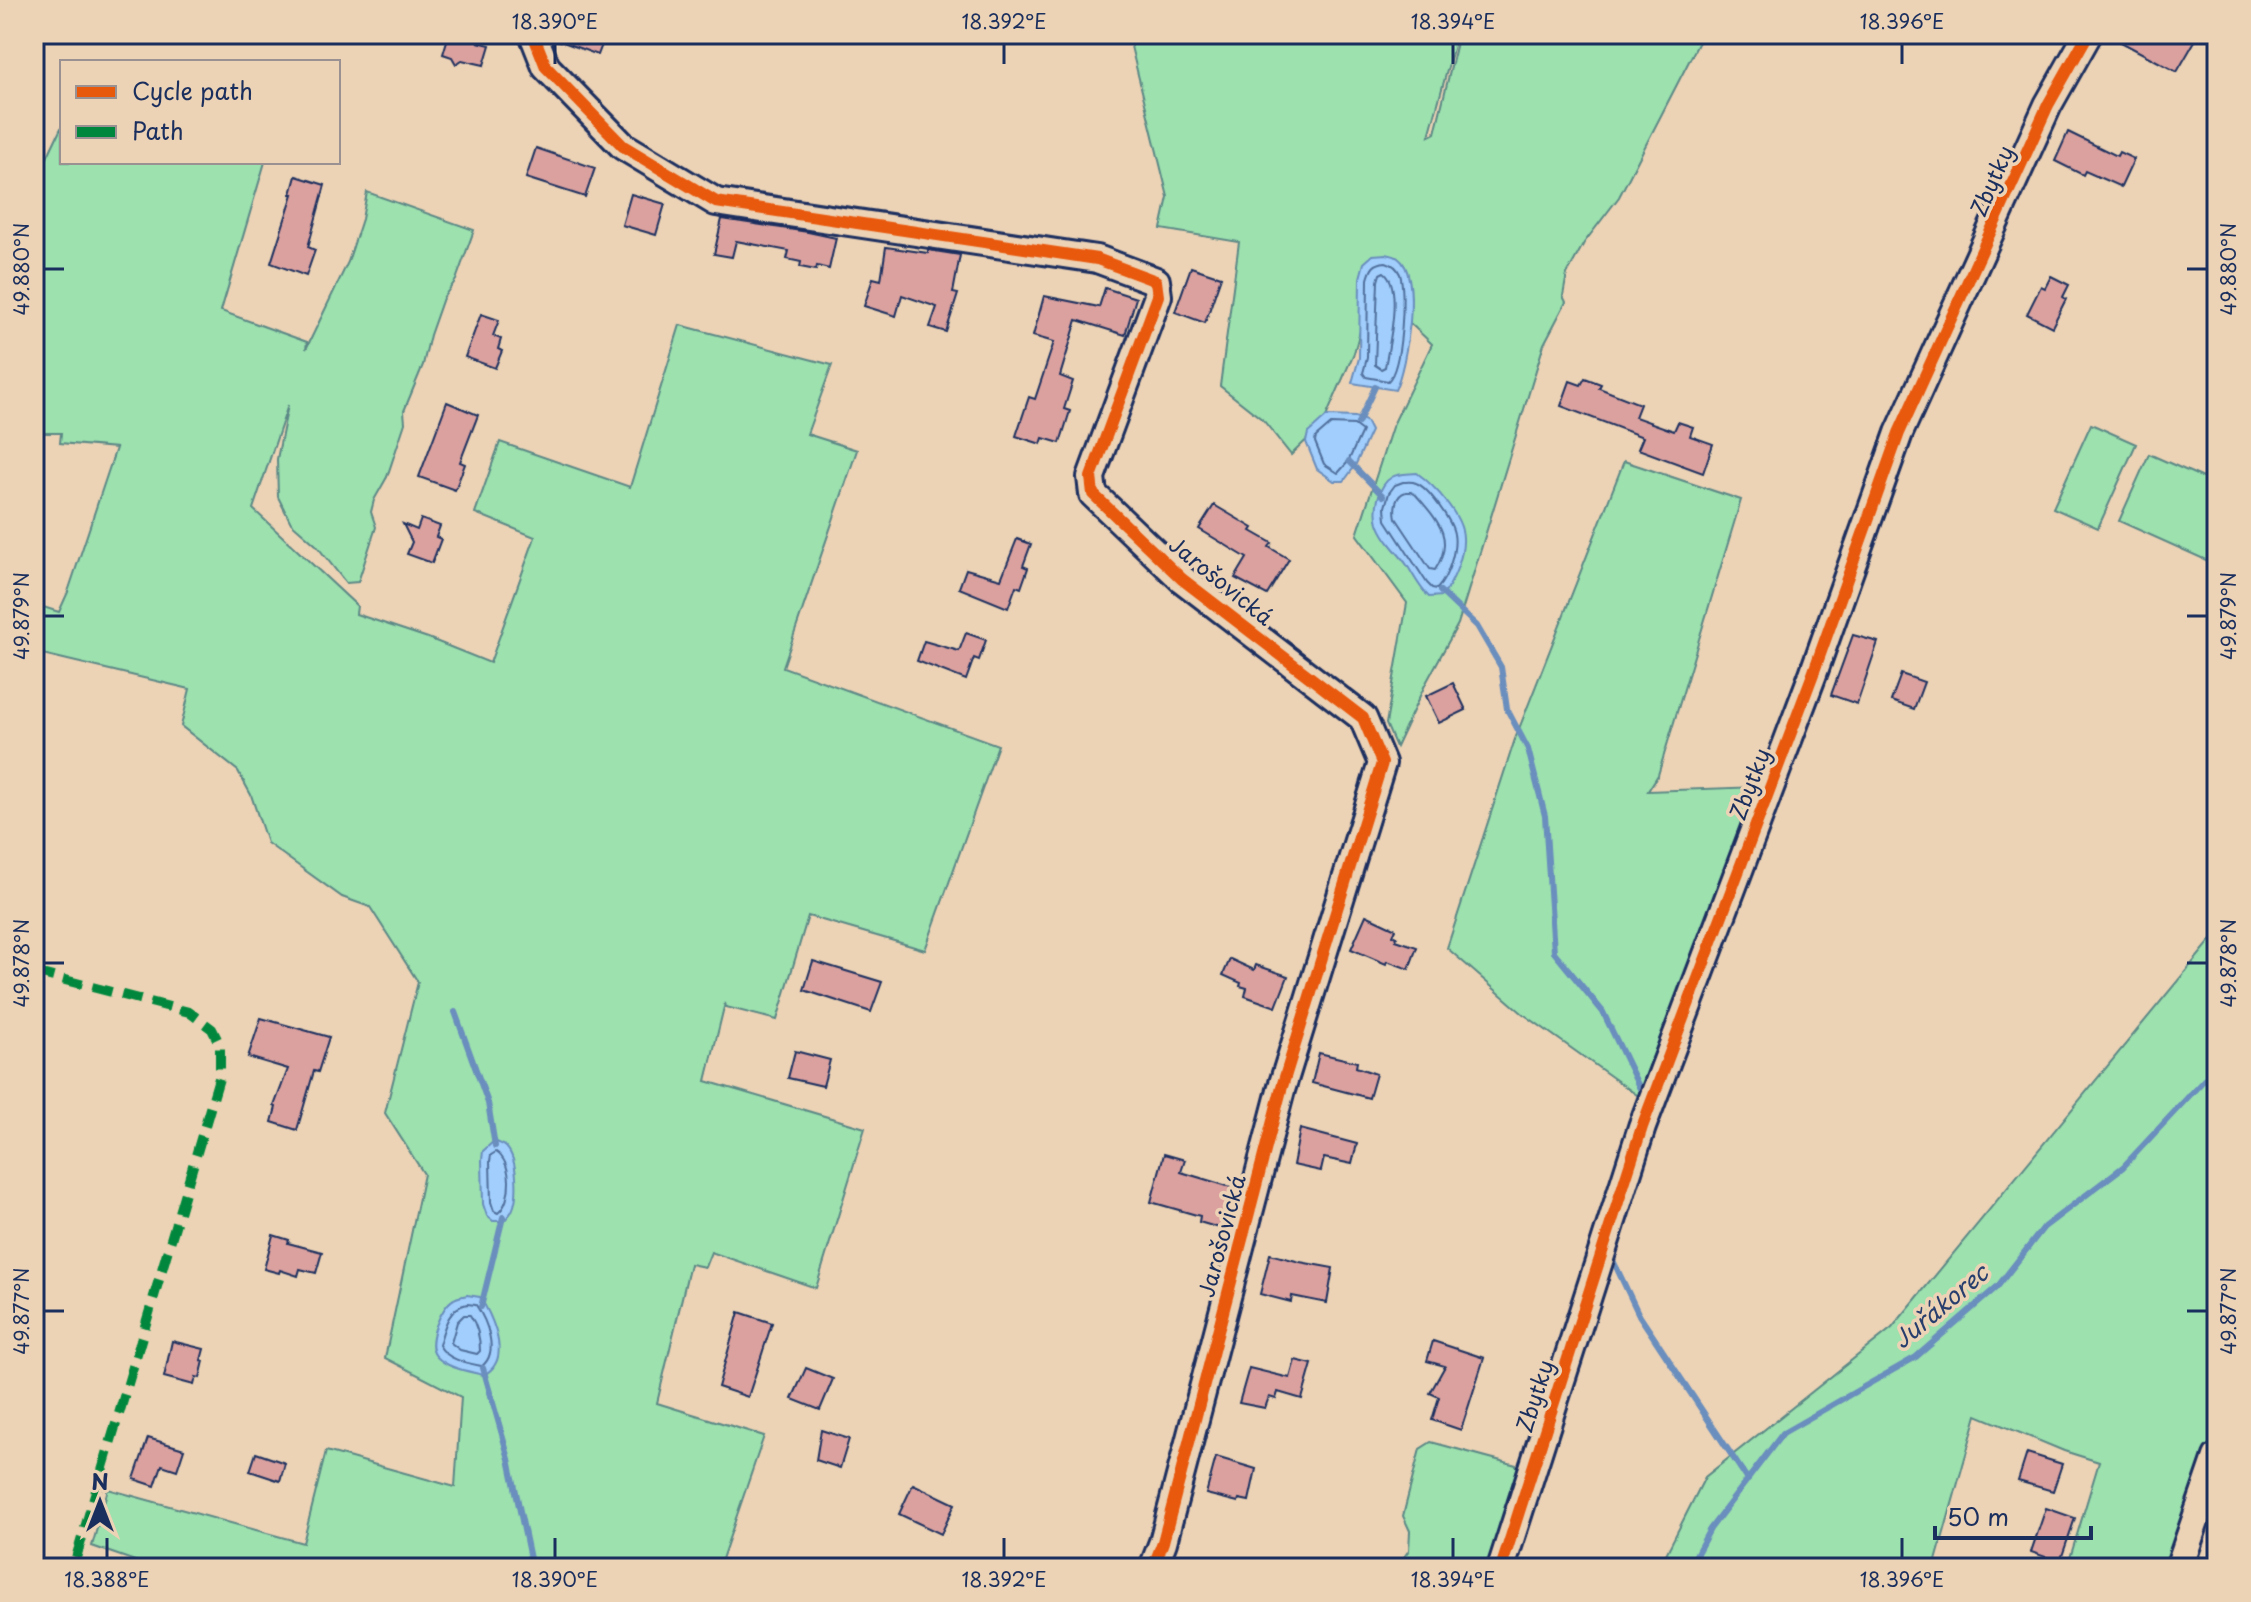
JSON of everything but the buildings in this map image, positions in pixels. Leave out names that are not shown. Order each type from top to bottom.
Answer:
[{"type":"street","name":"Jarošovická","points":[[533,34],[546,67],[623,146],[716,202],[1097,259],[1156,281],[1158,296],[1091,477],[1093,494],[1182,579],[1363,718],[1382,763],[1281,1090],[1163,1542],[1153,1568]]},
{"type":"street","name":"Zbytky","points":[[1501,1568],[1642,1127],[1807,689],[1899,433],[2048,105],[2088,34]]},
{"type":"street","points":[[2179,1568],[2217,1457]]},
{"type":"green space","points":[[1128,34],[1457,34],[1429,136],[1435,133],[1459,34],[1703,34],[1619,197],[1584,243],[1567,274],[1563,296],[1566,302],[1544,344],[1458,624],[1396,747],[1386,724],[1407,603],[1357,535],[1392,427],[1432,344],[1372,287],[1354,353],[1323,424],[1291,455],[1263,420],[1220,386],[1239,242],[1161,229],[1168,197]]},
{"type":"green space","points":[[60,130],[60,164],[264,164],[221,311],[307,342],[306,349],[348,262],[367,192],[474,230],[456,280],[443,298],[423,365],[404,411],[405,423],[387,477],[374,500],[371,512],[376,527],[358,582],[346,583],[316,545],[291,523],[278,497],[277,459],[288,405],[253,509],[357,606],[356,614],[490,663],[535,537],[475,513],[500,442],[630,487],[680,325],[832,365],[807,434],[857,450],[783,667],[998,745],[925,950],[808,916],[777,1020],[726,1007],[725,1003],[706,1081],[865,1128],[816,1288],[711,1252],[705,1267],[690,1264],[657,1403],[764,1436],[719,1568],[155,1568],[92,1546],[108,1489],[303,1543],[326,1451],[455,1487],[461,1397],[385,1358],[424,1174],[385,1113],[418,982],[370,907],[342,897],[267,843],[251,795],[238,771],[181,726],[190,689],[34,652],[34,604],[59,612],[116,448],[60,443],[61,433],[34,433],[34,185]]},
{"type":"green space","points":[[2091,424],[2136,444],[2098,528],[2053,508]]},
{"type":"green space","points":[[2149,454],[2217,484],[2217,565],[2119,521]]},
{"type":"green space","points":[[1624,461],[1741,500],[1658,775],[1648,791],[1759,787],[1644,1100],[1522,1013],[1447,948],[1515,739]]},
{"type":"green space","points":[[2217,933],[2217,1444],[2169,1568],[2067,1568],[2099,1462],[1977,1415],[1934,1568],[1659,1568],[1705,1477],[1892,1328]]},
{"type":"green space","points":[[1431,1442],[1516,1465],[1521,1471],[1490,1568],[1390,1568],[1399,1564],[1409,1550],[1410,1531],[1403,1516],[1420,1449]]},
{"type":"water","points":[[1373,255],[1397,257],[1406,268],[1410,283],[1410,322],[1404,362],[1395,390],[1352,383],[1359,358],[1360,278],[1364,263]]},
{"type":"water","points":[[1327,416],[1355,417],[1366,421],[1371,431],[1355,466],[1344,481],[1334,481],[1317,469],[1306,442],[1308,433]]},
{"type":"water","points":[[1417,473],[1446,502],[1462,529],[1460,561],[1443,596],[1429,597],[1425,593],[1378,523],[1377,504],[1383,486],[1395,476]]},
{"type":"water","points":[[494,1141],[506,1147],[515,1169],[514,1205],[504,1221],[493,1221],[487,1216],[483,1204],[483,1151]]},
{"type":"water","points":[[467,1295],[480,1297],[498,1340],[498,1359],[484,1375],[446,1364],[433,1350],[433,1335],[444,1309],[454,1299]]},
{"type":"waterway","points":[[1358,423],[1375,387]]},
{"type":"waterway","points":[[1349,461],[1383,496]]},
{"type":"waterway","points":[[1440,591],[1477,626],[1501,667],[1507,709],[1528,749],[1545,816],[1554,952],[1603,1012],[1642,1093],[1641,1099]]},
{"type":"waterway","points":[[455,1012],[488,1103],[495,1146]]},
{"type":"waterway","name":"Juřákorec","points":[[1689,1568],[1710,1529],[1783,1433],[1916,1357],[1998,1286],[2044,1227],[2123,1167],[2217,1066]]},
{"type":"waterway","points":[[481,1307],[503,1217]]},
{"type":"waterway","points":[[1610,1254],[1639,1315],[1748,1480]]},
{"type":"waterway","points":[[483,1368],[509,1459],[532,1568]]},
{"type":"marked path","points":[[34,972],[189,1012],[212,1029],[220,1045],[220,1075],[73,1568]]},
{"type":"cycle path","points":[[533,34],[546,67],[623,146],[716,202],[1097,259],[1156,281],[1158,296],[1091,477],[1093,494],[1182,579],[1363,718],[1382,763],[1281,1090],[1163,1542],[1153,1568]]},
{"type":"cycle path","points":[[1501,1568],[1642,1127],[1813,674],[1899,433],[2048,105],[2088,34]]}]
